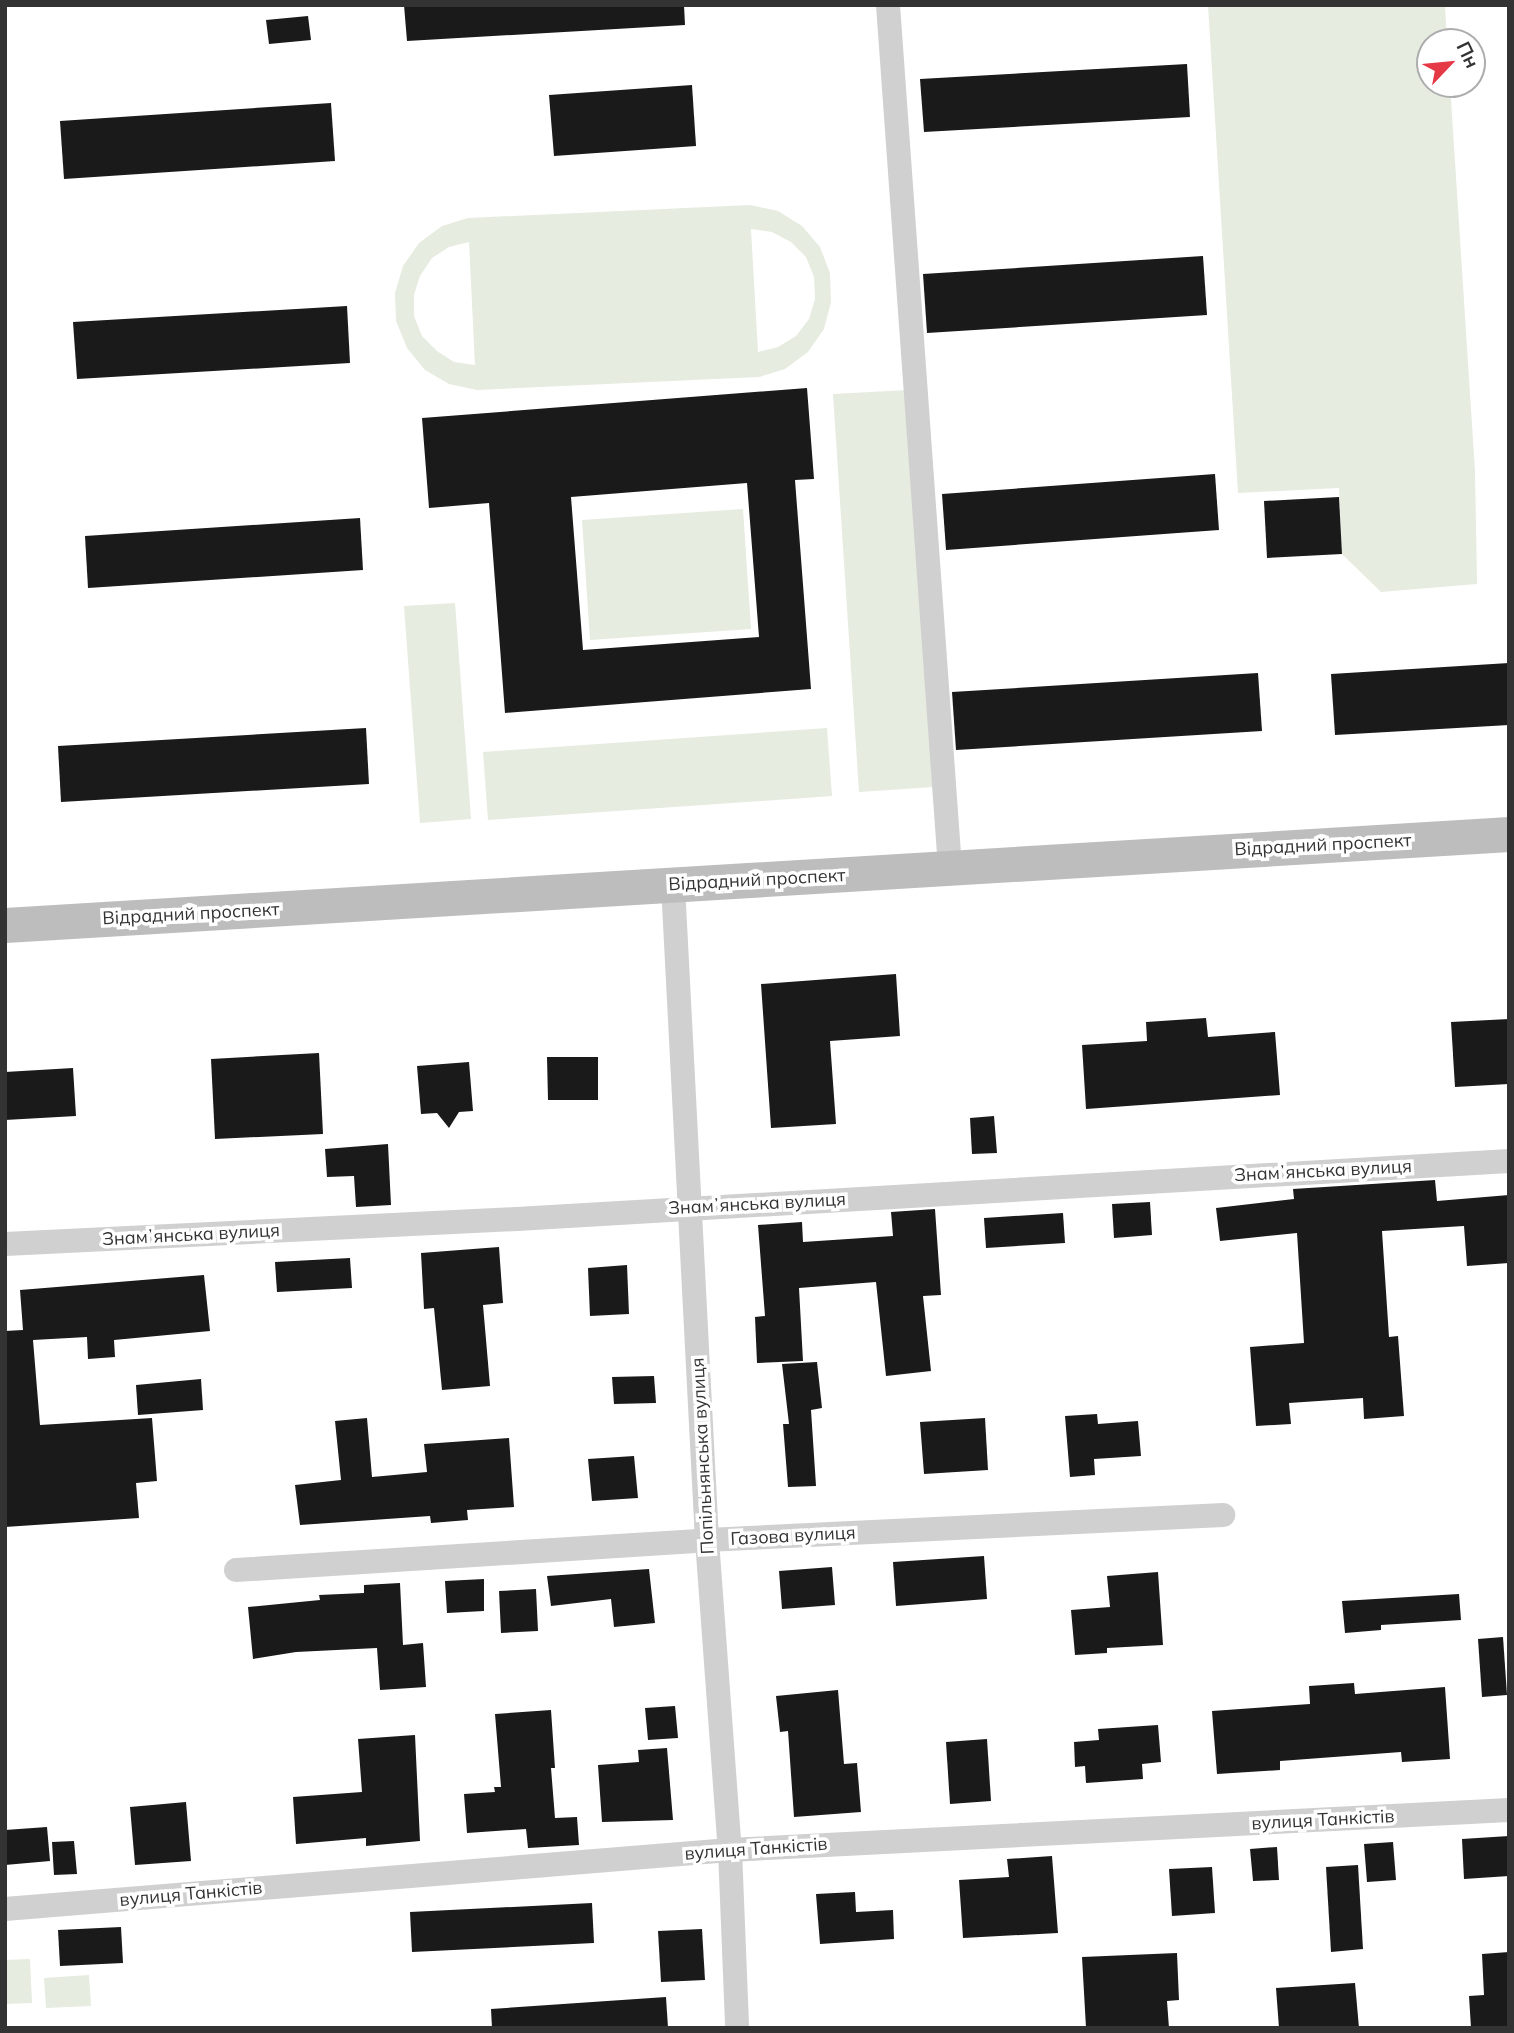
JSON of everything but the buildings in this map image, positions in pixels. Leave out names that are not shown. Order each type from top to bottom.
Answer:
[{"type":"main road","name":"Відрадний проспект","points":[[5,925],[1509,834]]},
{"type":"street","points":[[888,5],[950,868]]},
{"type":"street","name":"Попільнянська вулиця","points":[[673,885],[688,1208],[707,1540],[730,1850],[737,2028]]},
{"type":"street","name":"Знамʼянська вулиця","points":[[5,1244],[1509,1161]]},
{"type":"street","name":"Газова вулиця","points":[[236,1570],[707,1540],[1223,1515]]},
{"type":"street","name":"вулиця Танкістів","points":[[5,1909],[730,1850],[1509,1810]]},
{"type":"shaded area","points":[[1208,5],[1445,5],[1446,28],[1416,28],[1416,98],[1451,98],[1475,471],[1477,584],[1381,592],[1342,554],[1339,488],[1238,493]]},
{"type":"shaded area","points":[[750,205],[778,211],[802,226],[820,247],[830,273],[831,302],[824,329],[808,352],[785,369],[759,377],[477,390],[449,384],[425,370],[407,348],[396,321],[395,293],[403,266],[419,243],[442,226],[468,218]],"holes":[[[751,229],[772,232],[791,242],[806,257],[814,277],[815,299],[809,319],[796,336],[778,347],[758,352]],[[469,242],[475,365],[454,362],[437,351],[422,336],[414,316],[414,295],[420,276],[432,258],[449,247]]]},
{"type":"shaded area","points":[[908,390],[934,787],[859,792],[833,394]]},
{"type":"shaded area","points":[[743,509],[751,629],[590,640],[582,520]]},
{"type":"shaded area","points":[[455,603],[471,819],[420,823],[404,606]]},
{"type":"shaded area","points":[[827,728],[832,796],[488,820],[483,752]]},
{"type":"shaded area","points":[[30,1959],[32,2003],[5,2004],[5,1960]]},
{"type":"shaded area","points":[[89,1975],[91,2006],[46,2008],[44,1978]]}]
